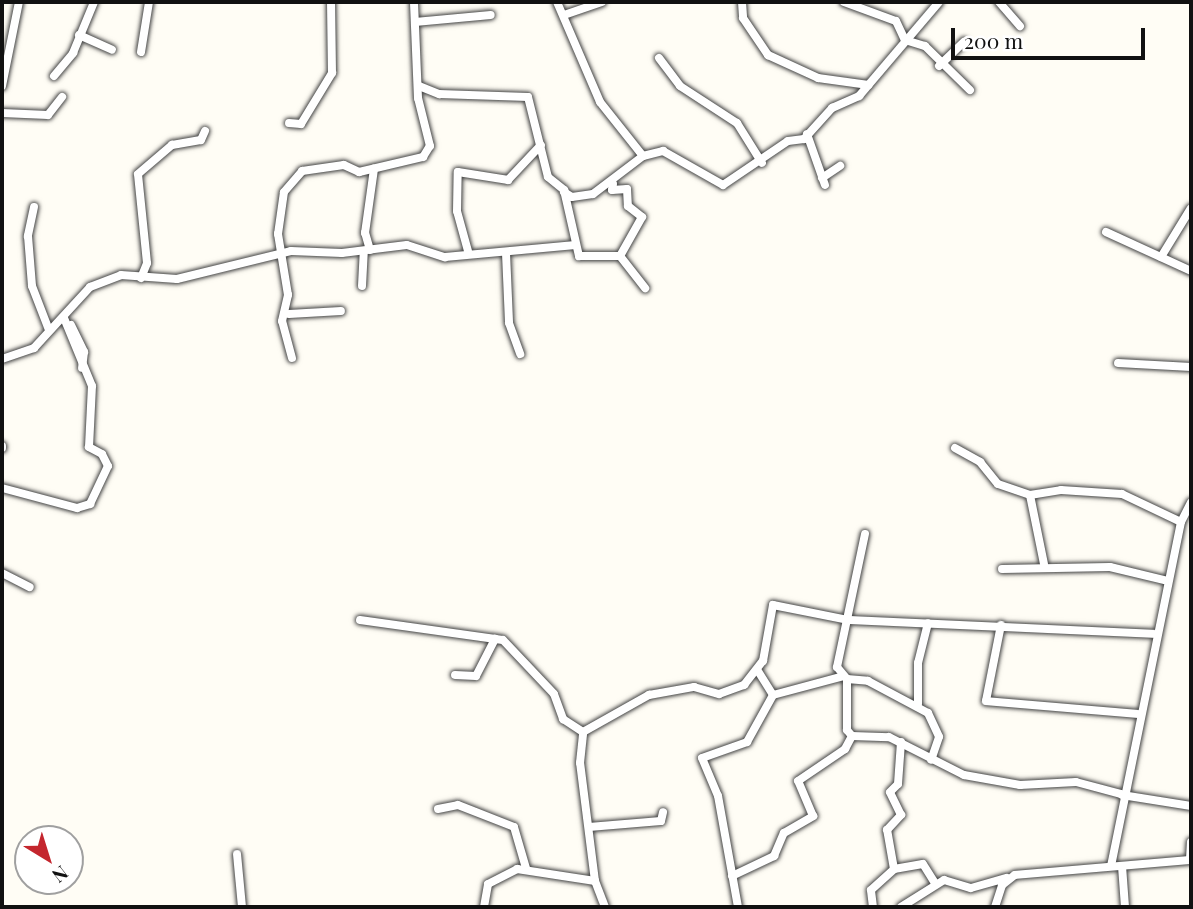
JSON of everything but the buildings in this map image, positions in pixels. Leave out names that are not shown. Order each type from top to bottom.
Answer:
[{"type":"street","points":[[2,86],[19,2]]},
{"type":"street","points":[[54,76],[79,35],[94,2]]},
{"type":"street","points":[[141,52],[149,2]]},
{"type":"street","points":[[289,123],[300,124],[332,73],[331,2]]},
{"type":"street","points":[[292,358],[283,340],[287,307],[283,253],[278,234],[284,192],[295,177],[332,165],[374,169],[418,161],[427,152],[419,86],[414,2]]},
{"type":"street","points":[[557,2],[600,102],[643,156]]},
{"type":"street","points":[[564,15],[602,2]]},
{"type":"street","points":[[742,2],[743,18],[768,55],[857,91]]},
{"type":"street","points":[[844,2],[896,21],[905,40],[925,46],[939,66],[970,90]]},
{"type":"street","points":[[419,86],[439,94],[524,95],[541,145],[548,177],[573,197],[613,184],[643,156],[670,152],[717,185],[762,163],[807,134],[832,108],[869,85],[939,2]]},
{"type":"street","points":[[999,2],[1020,26]]},
{"type":"street","points":[[415,22],[491,15]]},
{"type":"street","points":[[79,35],[112,50]]},
{"type":"street","points":[[939,66],[964,42]]},
{"type":"street","points":[[659,58],[680,86],[737,123],[762,163]]},
{"type":"street","points":[[2,113],[54,113],[62,97]]},
{"type":"street","points":[[141,278],[148,267],[144,242],[136,226],[139,205],[138,174],[164,150],[201,139],[205,131]]},
{"type":"street","points":[[807,134],[823,181],[840,166]]},
{"type":"street","points":[[468,251],[457,211],[458,172],[508,180],[541,145]]},
{"type":"street","points":[[362,286],[367,251],[365,233],[374,169]]},
{"type":"street","points":[[613,184],[612,190],[627,189],[628,206],[642,217],[620,256]]},
{"type":"street","points":[[564,192],[575,245],[581,258],[620,256]]},
{"type":"street","points":[[34,207],[28,236],[32,286],[49,330]]},
{"type":"street","points":[[1161,257],[1191,208]]},
{"type":"street","points":[[1106,232],[1191,271]]},
{"type":"street","points":[[2,361],[34,348],[98,281],[177,279],[283,253],[367,251],[407,245],[445,257],[468,251],[506,253],[575,245]]},
{"type":"street","points":[[506,253],[509,323],[520,354]]},
{"type":"street","points":[[620,256],[645,288]]},
{"type":"street","points":[[287,307],[341,311]]},
{"type":"street","points":[[2,488],[77,508],[90,504],[108,466],[102,454],[89,447],[93,395],[66,315]]},
{"type":"street","points":[[1118,363],[1191,367]]},
{"type":"street","points":[[955,448],[980,462],[998,484],[1030,495],[1061,490],[1122,494],[1181,522]]},
{"type":"street","points":[[1030,495],[1044,564]]},
{"type":"street","points":[[1111,866],[1121,795],[1164,580],[1181,522],[1191,502]]},
{"type":"street","points":[[852,736],[846,730],[846,677],[837,667],[865,534]]},
{"type":"street","points":[[1002,569],[1044,564],[1110,567],[1164,580]]},
{"type":"street","points":[[2,573],[30,587]]},
{"type":"street","points":[[583,732],[649,695],[694,687],[719,694],[744,685],[758,671],[773,605],[848,620],[1154,634]]},
{"type":"street","points":[[360,620],[495,639],[545,684],[568,724],[583,732]]},
{"type":"street","points":[[928,623],[918,663],[918,704],[939,737],[931,760]]},
{"type":"street","points":[[1001,625],[986,701],[1137,714]]},
{"type":"street","points":[[455,675],[476,676],[495,639]]},
{"type":"street","points":[[758,671],[773,695]]},
{"type":"street","points":[[738,907],[718,796],[701,762],[713,750],[747,742],[773,695],[846,677],[868,681],[918,704]]},
{"type":"street","points":[[583,732],[579,758],[595,881],[605,907]]},
{"type":"street","points":[[852,736],[873,733],[901,742],[964,775],[1020,785],[1076,782],[1121,795],[1191,806]]},
{"type":"street","points":[[732,876],[774,856],[784,833],[813,816],[798,781],[845,749],[852,736]]},
{"type":"street","points":[[894,869],[887,830],[901,815],[890,792],[898,784],[901,742]]},
{"type":"street","points":[[438,809],[458,805],[514,827],[526,867]]},
{"type":"street","points":[[589,827],[661,821],[663,812]]},
{"type":"street","points":[[901,907],[935,883],[971,888],[1007,878],[1190,860],[1191,842]]},
{"type":"street","points":[[237,854],[242,907]]},
{"type":"street","points":[[873,907],[871,890],[894,869],[923,864],[935,883]]},
{"type":"street","points":[[1122,866],[1125,907]]},
{"type":"street","points":[[484,907],[491,882],[526,867],[595,881]]},
{"type":"street","points":[[995,907],[1007,878]]}]
